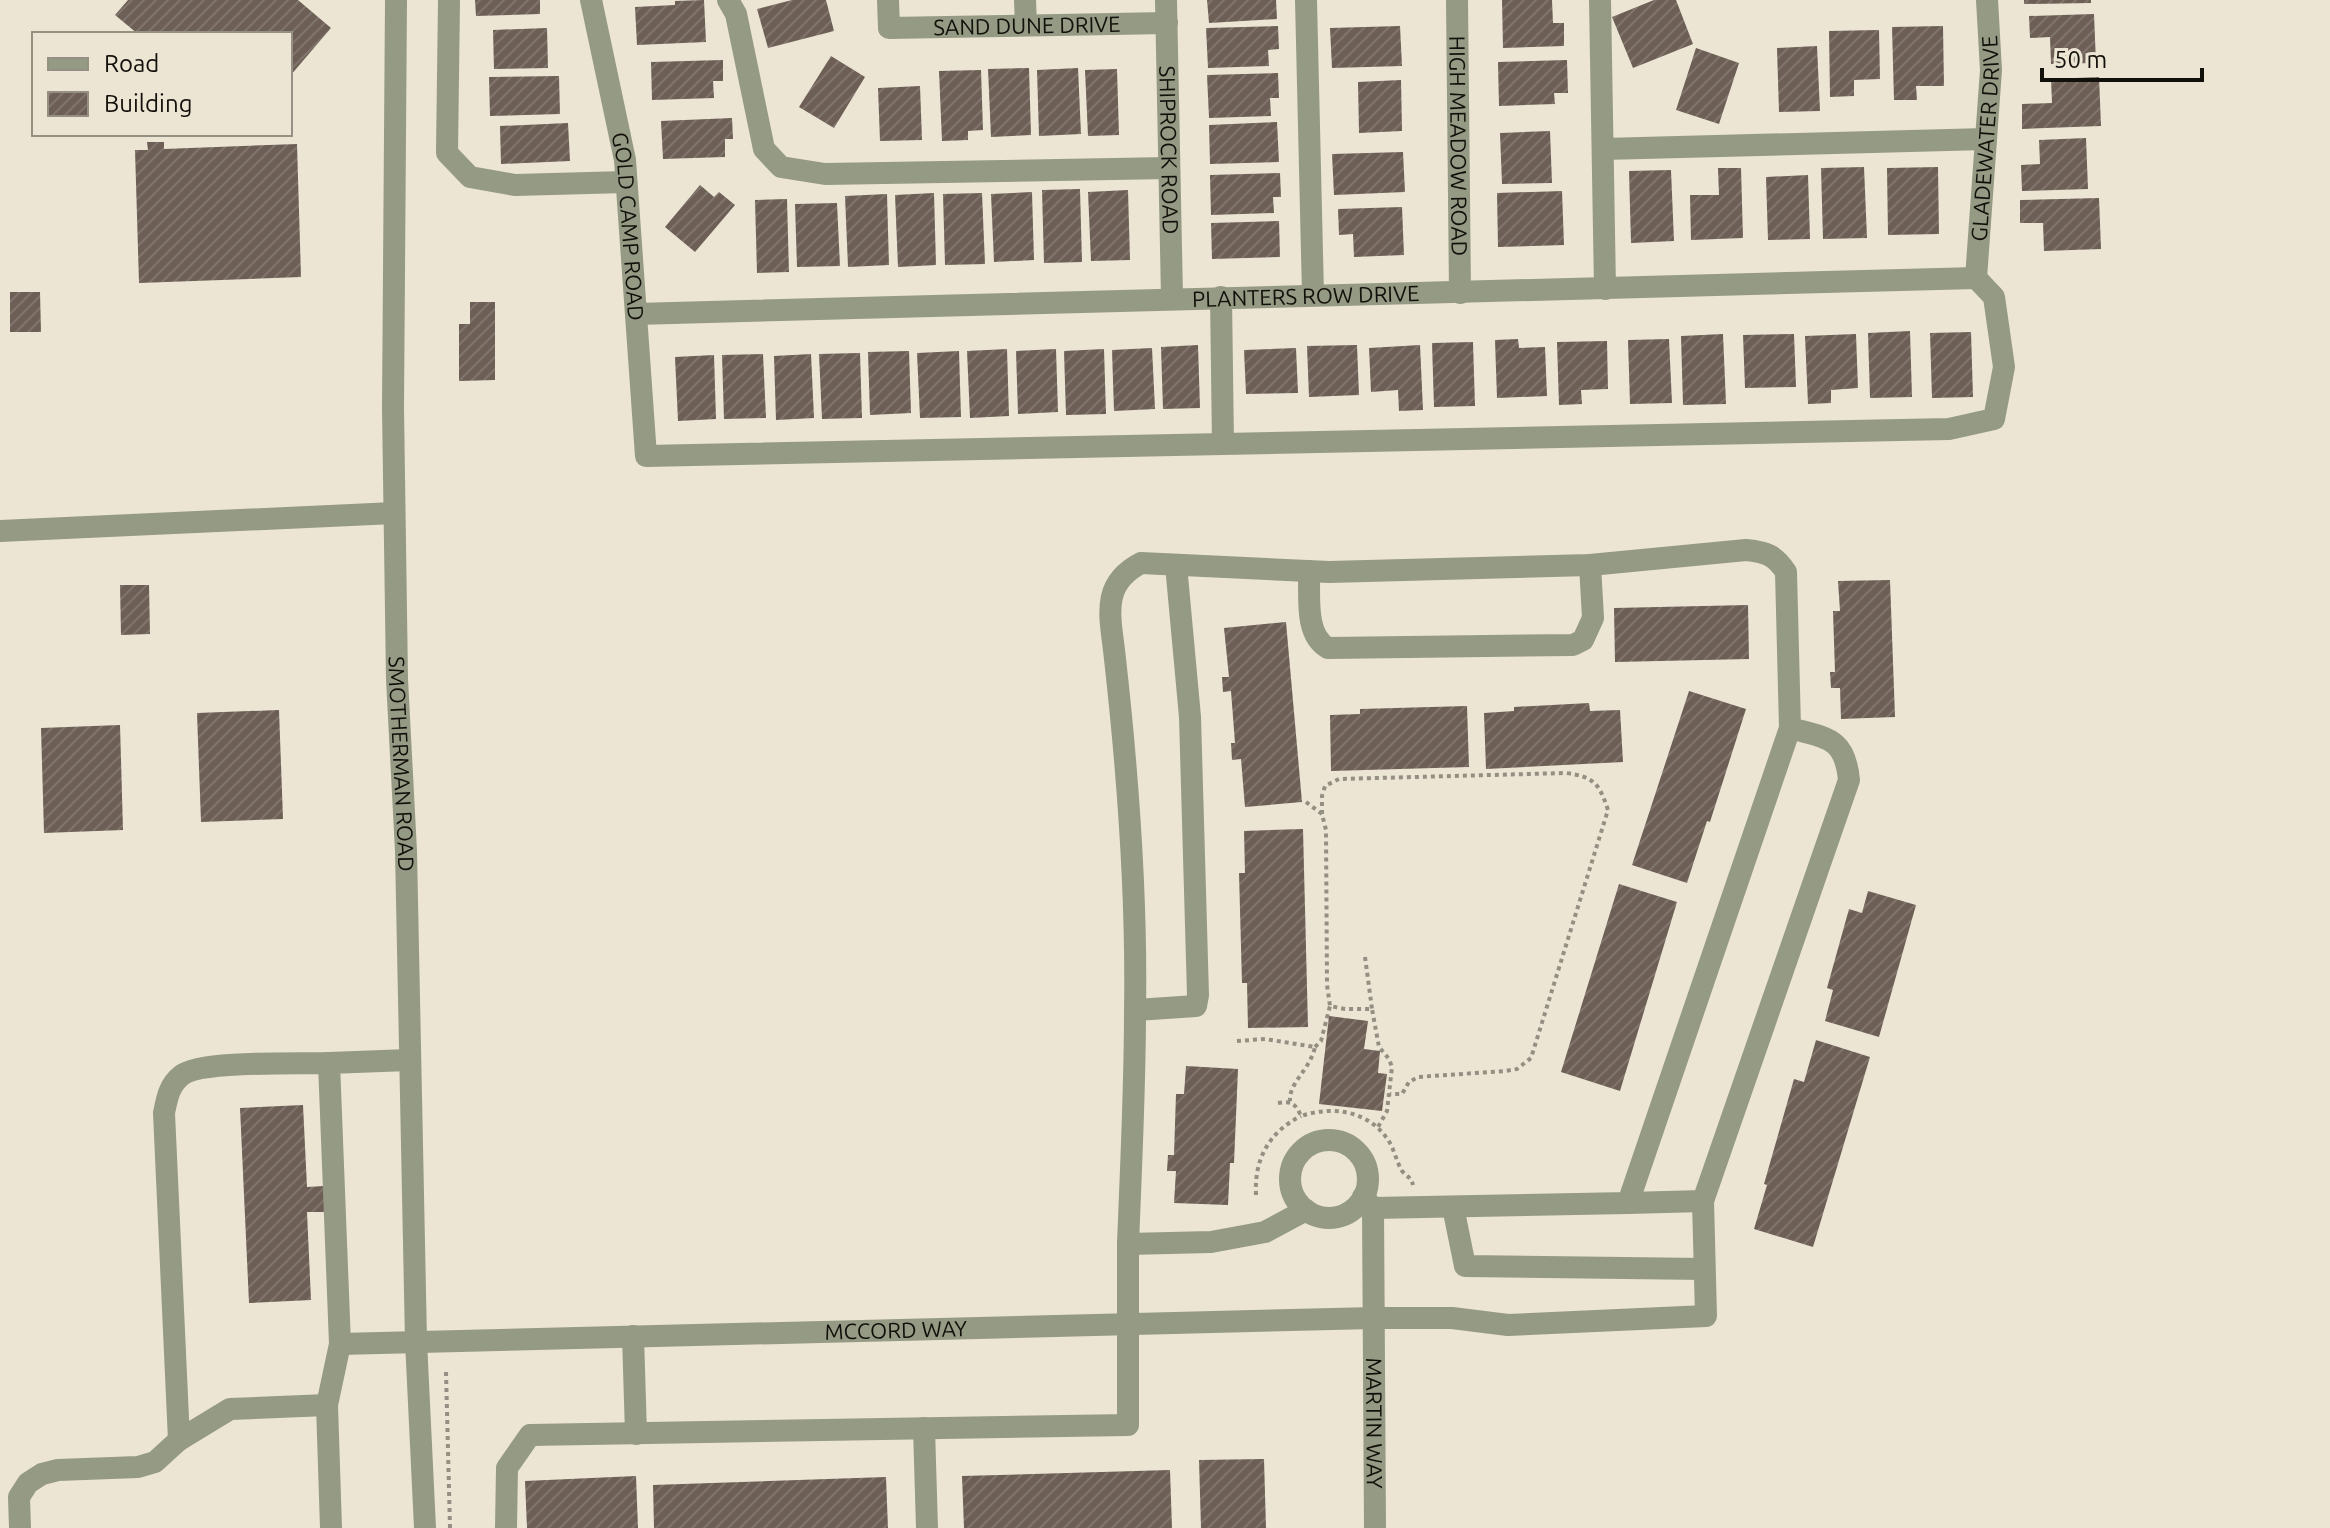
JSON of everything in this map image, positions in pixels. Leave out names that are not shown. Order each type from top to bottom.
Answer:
[{"type":"street","name":"SMOTHERMAN ROAD","points":[[396,0],[393,187],[397,679],[406,851],[416,1341],[425,1528]]},
{"type":"street","points":[[449,0],[447,153],[470,177],[515,185],[626,182]]},
{"type":"street","name":"GOLD CAMP ROAD","points":[[591,0],[625,160],[646,456],[1223,444]]},
{"type":"street","points":[[728,0],[736,14],[764,149],[781,167],[825,174],[1169,168]]},
{"type":"street","name":"SAND DUNE DRIVE","points":[[888,0],[889,28],[1167,23]]},
{"type":"street","points":[[1025,0],[1026,25]]},
{"type":"street","name":"SHIPROCK ROAD","points":[[1166,0],[1172,298]]},
{"type":"street","points":[[1306,0],[1313,295]]},
{"type":"street","name":"HIGH MEADOW ROAD","points":[[1457,0],[1460,293]]},
{"type":"street","points":[[1600,0],[1605,289]]},
{"type":"street","name":"GLADEWATER DRIVE","points":[[1976,278],[1991,70],[1987,0]]},
{"type":"street","points":[[1603,149],[1986,139]]},
{"type":"street","points":[[1221,297],[1223,444],[1949,429],[1994,419],[2004,367],[1994,297],[1976,278]]},
{"type":"street","name":"PLANTERS ROW DRIVE","points":[[636,314],[1976,278]]},
{"type":"street","points":[[0,531],[394,513]]},
{"type":"street","points":[[506,1528],[507,1468],[530,1435],[1128,1425],[1128,1244],[1136,1010],[1128,773],[1111,599],[1116,582],[1141,563],[1309,571],[1590,565],[1746,550],[1764,552],[1777,558],[1786,572],[1790,728],[1628,1203]]},
{"type":"street","points":[[1136,1010],[1196,1006],[1198,995],[1190,717],[1176,565]]},
{"type":"street","points":[[1309,571],[1312,626],[1320,643],[1328,648],[1573,645],[1583,640],[1593,618],[1590,565]]},
{"type":"street","points":[[1453,1207],[1465,1266],[1704,1269],[1703,1201],[1849,780],[1848,764],[1842,749],[1829,738],[1790,728]]},
{"type":"street","points":[[179,1440],[164,1113],[169,1090],[183,1073],[206,1066],[409,1060]]},
{"type":"street","points":[[329,1063],[340,1344],[327,1405],[331,1528]]},
{"type":"street","points":[[1368,1203],[1368,1176],[1361,1155],[1343,1142],[1321,1140],[1302,1151],[1291,1170],[1293,1192],[1306,1210],[1315,1215],[1337,1217],[1368,1203],[1415,1208],[1703,1201]]},
{"type":"street","name":"MARTIN WAY","points":[[1368,1203],[1374,1318],[1375,1528]]},
{"type":"street","points":[[1128,1244],[1211,1242],[1265,1232],[1306,1210]]},
{"type":"street","name":"MCCORD WAY","points":[[340,1344],[1374,1318],[1460,1318],[1508,1325],[1706,1316],[1704,1269]]},
{"type":"street","points":[[633,1336],[636,1434]]},
{"type":"street","points":[[20,1528],[19,1497],[28,1483],[42,1474],[58,1470],[138,1467],[155,1462],[179,1440],[230,1409],[327,1405]]},
{"type":"street","points":[[924,1428],[927,1528]]},
{"type":"path","points":[[1290,1101],[1290,1093],[1308,1068],[1315,1047],[1321,1041],[1330,1006],[1326,944],[1328,859],[1322,814],[1325,786],[1339,779],[1566,773],[1586,776],[1594,781],[1608,810],[1531,1058],[1517,1069],[1418,1077],[1409,1082],[1402,1094],[1390,1094]]},
{"type":"path","points":[[1306,802],[1322,814]]},
{"type":"path","points":[[1365,957],[1379,1047],[1392,1067],[1387,1111],[1378,1127]]},
{"type":"path","points":[[1330,1006],[1372,1009]]},
{"type":"path","points":[[1237,1041],[1265,1039],[1315,1047]]},
{"type":"path","points":[[1278,1103],[1290,1101],[1296,1105],[1301,1116]]},
{"type":"path","points":[[1256,1195],[1256,1175],[1263,1150],[1287,1123],[1324,1109],[1353,1114],[1378,1127],[1388,1139],[1403,1172],[1412,1179],[1415,1208]]},
{"type":"path","points":[[446,1372],[450,1528]]},
{"type":"building","points":[[128,0],[298,0],[331,28],[292,74],[292,32],[136,32],[115,15]]},
{"type":"building","points":[[475,0],[540,0],[540,14],[476,16]]},
{"type":"building","points":[[704,0],[706,42],[637,45],[635,7]]},
{"type":"building","points":[[792,0],[826,0],[834,31],[768,48],[757,9]]},
{"type":"building","points":[[1207,0],[1276,0],[1277,19],[1209,23]]},
{"type":"building","points":[[1502,0],[1552,0],[1553,23],[1564,23],[1564,46],[1503,48]]},
{"type":"building","points":[[1654,0],[1676,0],[1693,44],[1633,68],[1612,17]]},
{"type":"building","points":[[2024,0],[2091,0],[2091,3],[2024,4]]},
{"type":"building","points":[[2094,14],[2096,63],[2051,64],[2050,37],[2030,38],[2029,16]]},
{"type":"building","points":[[1278,26],[1279,49],[1268,50],[1269,66],[1208,68],[1206,28]]},
{"type":"building","points":[[1400,26],[1402,66],[1332,68],[1330,28]]},
{"type":"building","points":[[1943,26],[1944,86],[1916,86],[1917,100],[1894,100],[1892,27]]},
{"type":"building","points":[[547,28],[548,68],[494,69],[493,30]]},
{"type":"building","points":[[1879,30],[1880,79],[1854,80],[1854,96],[1830,97],[1829,31]]},
{"type":"building","points":[[1817,46],[1820,111],[1779,112],[1777,48]]},
{"type":"building","points":[[1696,48],[1739,63],[1719,124],[1676,110]]},
{"type":"building","points":[[831,56],[865,77],[834,128],[799,107]]},
{"type":"building","points":[[723,60],[723,81],[713,81],[714,98],[652,100],[651,62]]},
{"type":"building","points":[[1567,60],[1568,93],[1554,93],[1555,104],[1499,106],[1498,62]]},
{"type":"building","points":[[1029,68],[1031,135],[991,137],[988,69]]},
{"type":"building","points":[[1078,68],[1081,134],[1039,136],[1037,70]]},
{"type":"building","points":[[1117,69],[1119,135],[1088,136],[1085,70]]},
{"type":"building","points":[[981,70],[983,130],[968,131],[968,140],[942,141],[939,71]]},
{"type":"building","points":[[1278,73],[1279,98],[1270,98],[1271,116],[1209,118],[1207,75]]},
{"type":"building","points":[[559,76],[560,114],[490,116],[489,77]]},
{"type":"building","points":[[2099,77],[2101,126],[2022,129],[2022,104],[2052,103],[2051,79]]},
{"type":"building","points":[[1401,80],[1402,131],[1359,133],[1358,82]]},
{"type":"building","points":[[920,86],[922,140],[880,141],[878,88]]},
{"type":"building","points":[[732,118],[733,139],[725,139],[725,157],[663,159],[661,121]]},
{"type":"building","points":[[1277,122],[1279,162],[1210,164],[1209,125]]},
{"type":"building","points":[[568,123],[570,161],[501,164],[500,126]]},
{"type":"building","points":[[1550,131],[1552,183],[1502,184],[1500,133]]},
{"type":"building","points":[[2086,138],[2088,189],[2022,191],[2021,165],[2040,164],[2039,140]]},
{"type":"building","points":[[147,142],[164,142],[164,149],[297,144],[301,277],[139,283],[135,150],[148,150]]},
{"type":"building","points":[[1403,152],[1405,192],[1334,195],[1332,154]]},
{"type":"building","points":[[1864,167],[1867,238],[1823,239],[1821,168]]},
{"type":"building","points":[[1938,167],[1939,234],[1888,235],[1887,168]]},
{"type":"building","points":[[1718,168],[1741,168],[1743,238],[1691,240],[1690,195],[1719,195]]},
{"type":"building","points":[[1671,170],[1674,241],[1631,243],[1629,171]]},
{"type":"building","points":[[1280,173],[1281,197],[1273,197],[1274,213],[1211,215],[1210,175]]},
{"type":"building","points":[[1808,175],[1810,239],[1768,240],[1766,177]]},
{"type":"building","points":[[700,185],[714,197],[719,192],[735,205],[695,252],[665,227]]},
{"type":"building","points":[[1080,189],[1082,262],[1044,263],[1042,190]]},
{"type":"building","points":[[1128,190],[1130,260],[1091,261],[1088,192]]},
{"type":"building","points":[[1562,191],[1564,245],[1498,247],[1497,193]]},
{"type":"building","points":[[1032,192],[1034,260],[994,262],[991,194]]},
{"type":"building","points":[[934,193],[936,265],[898,267],[895,195]]},
{"type":"building","points":[[982,193],[985,264],[945,265],[943,194]]},
{"type":"building","points":[[887,194],[889,265],[848,267],[845,196]]},
{"type":"building","points":[[2099,198],[2101,249],[2044,251],[2043,223],[2020,223],[2020,200]]},
{"type":"building","points":[[787,199],[789,272],[757,273],[755,200]]},
{"type":"building","points":[[837,203],[840,266],[797,267],[795,204]]},
{"type":"building","points":[[1402,207],[1404,255],[1354,257],[1353,234],[1339,235],[1338,209]]},
{"type":"building","points":[[1279,221],[1280,257],[1212,259],[1211,223]]},
{"type":"building","points":[[10,292],[40,292],[41,332],[10,332]]},
{"type":"building","points":[[470,302],[495,302],[495,380],[459,381],[459,324],[470,324]]},
{"type":"building","points":[[1910,331],[1912,397],[1870,398],[1868,333]]},
{"type":"building","points":[[1971,332],[1973,397],[1932,398],[1930,333]]},
{"type":"building","points":[[1723,334],[1726,404],[1683,405],[1681,336]]},
{"type":"building","points":[[1794,334],[1796,387],[1745,388],[1743,335]]},
{"type":"building","points":[[1856,334],[1858,388],[1831,390],[1831,403],[1808,404],[1805,336]]},
{"type":"building","points":[[1518,339],[1519,348],[1545,347],[1547,396],[1497,398],[1495,340]]},
{"type":"building","points":[[1669,339],[1672,403],[1630,404],[1628,340]]},
{"type":"building","points":[[1607,341],[1608,389],[1581,390],[1582,404],[1559,405],[1557,342]]},
{"type":"building","points":[[1473,342],[1475,406],[1434,407],[1432,343]]},
{"type":"building","points":[[1198,345],[1200,408],[1163,409],[1161,347]]},
{"type":"building","points":[[1357,345],[1359,395],[1309,397],[1307,346]]},
{"type":"building","points":[[1420,345],[1423,410],[1399,411],[1398,390],[1371,392],[1369,348]]},
{"type":"building","points":[[1152,348],[1155,409],[1114,411],[1112,350]]},
{"type":"building","points":[[1296,348],[1298,393],[1246,394],[1244,350]]},
{"type":"building","points":[[1007,349],[1009,416],[970,418],[967,351]]},
{"type":"building","points":[[1056,349],[1058,412],[1018,414],[1016,351]]},
{"type":"building","points":[[1104,349],[1106,414],[1066,415],[1064,351]]},
{"type":"building","points":[[909,351],[911,413],[870,415],[868,352]]},
{"type":"building","points":[[959,351],[961,417],[920,418],[917,353]]},
{"type":"building","points":[[860,353],[862,418],[822,419],[819,354]]},
{"type":"building","points":[[763,354],[766,418],[724,419],[722,355]]},
{"type":"building","points":[[811,354],[814,418],[776,420],[774,356]]},
{"type":"building","points":[[714,355],[716,419],[678,421],[675,357]]},
{"type":"building","points":[[1890,580],[1895,717],[1841,719],[1840,688],[1831,688],[1830,672],[1835,672],[1833,611],[1840,611],[1838,581]]},
{"type":"building","points":[[120,585],[149,585],[150,634],[121,635]]},
{"type":"building","points":[[1748,605],[1749,659],[1615,662],[1614,608]]},
{"type":"building","points":[[1286,622],[1302,802],[1245,807],[1241,759],[1232,760],[1231,743],[1235,743],[1231,691],[1223,692],[1222,677],[1229,677],[1224,628]]},
{"type":"building","points":[[1689,691],[1746,709],[1687,883],[1632,865]]},
{"type":"building","points":[[1589,703],[1590,711],[1620,710],[1623,762],[1486,769],[1484,713],[1514,711],[1514,707]]},
{"type":"building","points":[[1467,706],[1469,767],[1331,771],[1330,715],[1360,714],[1360,709]]},
{"type":"building","points":[[279,710],[283,819],[201,822],[197,713]]},
{"type":"building","points":[[120,725],[123,830],[44,833],[41,728]]},
{"type":"building","points":[[1303,829],[1308,1027],[1248,1028],[1247,983],[1242,983],[1239,873],[1245,873],[1244,831]]},
{"type":"building","points":[[1619,884],[1677,902],[1620,1091],[1561,1072]]},
{"type":"building","points":[[1868,891],[1916,905],[1879,1037],[1825,1021],[1833,990],[1827,988],[1849,909],[1862,913]]},
{"type":"building","points":[[1329,1016],[1368,1021],[1364,1049],[1380,1051],[1378,1073],[1387,1074],[1382,1111],[1319,1104]]},
{"type":"building","points":[[1816,1040],[1870,1057],[1813,1247],[1754,1229],[1794,1079],[1804,1082]]},
{"type":"building","points":[[1186,1066],[1238,1069],[1234,1163],[1230,1163],[1228,1205],[1174,1203],[1176,1171],[1167,1171],[1168,1155],[1174,1155],[1176,1094],[1184,1094]]},
{"type":"building","points":[[303,1105],[307,1187],[324,1186],[325,1212],[307,1212],[311,1300],[249,1303],[240,1108]]},
{"type":"building","points":[[1264,1459],[1266,1528],[1201,1528],[1199,1460]]},
{"type":"building","points":[[1170,1470],[1172,1528],[964,1528],[962,1476]]},
{"type":"building","points":[[636,1476],[638,1528],[527,1528],[525,1481]]},
{"type":"building","points":[[886,1477],[888,1528],[654,1528],[653,1485]]}]
